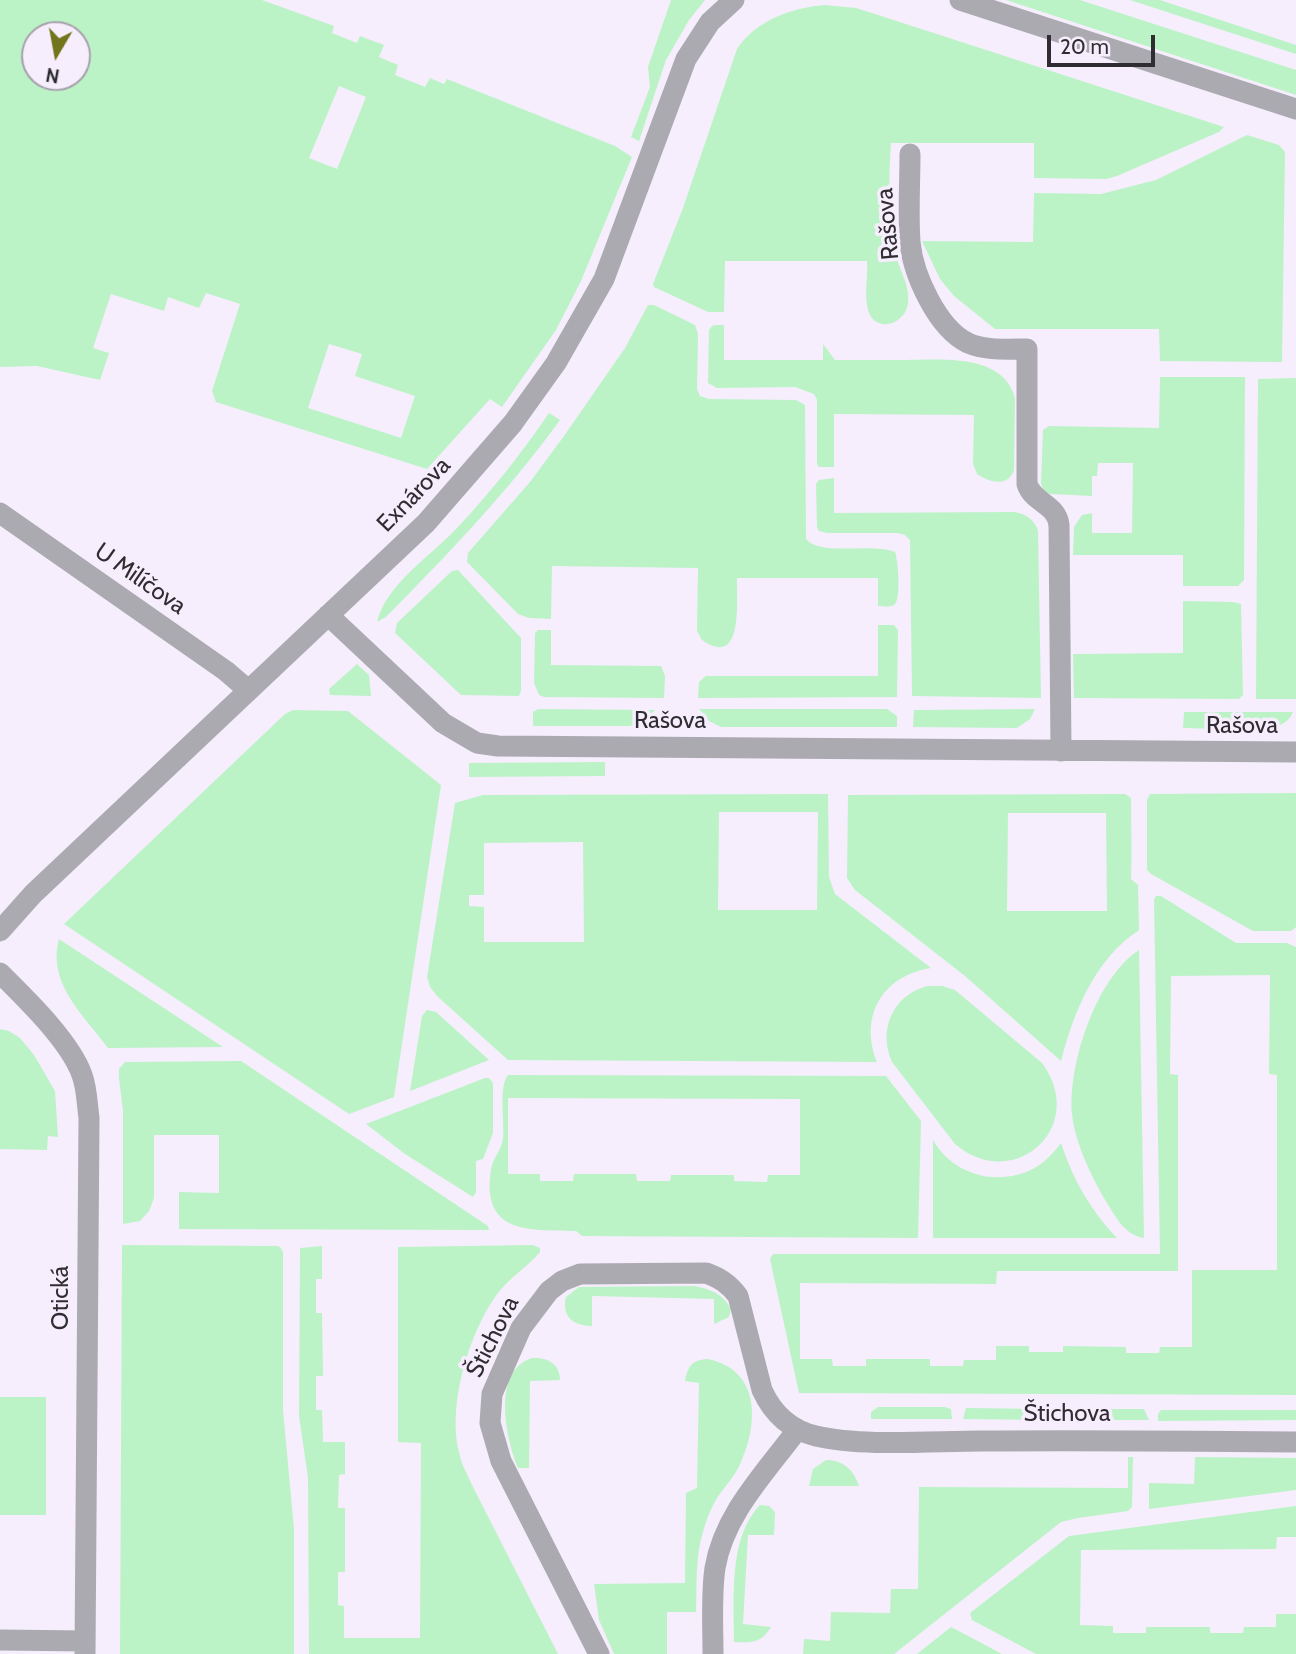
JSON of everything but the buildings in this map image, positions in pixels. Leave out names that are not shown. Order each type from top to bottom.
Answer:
[{"type":"street","name":"Exnárova","points":[[0,930],[33,894],[426,523],[506,431],[556,363],[604,279],[686,59],[710,22],[734,0]]},
{"type":"street","points":[[960,0],[1296,109]]},
{"type":"street","name":"Rašova","points":[[910,155],[910,241],[916,267],[934,307],[953,332],[967,343],[995,349],[1027,349],[1027,484],[1035,498],[1055,512],[1059,525],[1061,751]]},
{"type":"street","name":"U Milíčova","points":[[0,513],[226,671],[248,690]]},
{"type":"street","name":"Rašova","points":[[328,615],[429,712],[457,733],[477,743],[498,746],[1296,752]]},
{"type":"street","name":"Otická","points":[[0,973],[34,1008],[76,1062],[83,1077],[86,1094],[89,1131],[85,1647]]},
{"type":"street","name":"Štichova","points":[[598,1654],[501,1461],[490,1423],[489,1407],[496,1381],[530,1314],[554,1287],[580,1274],[706,1273],[718,1277],[730,1285],[738,1296],[762,1390],[768,1402],[782,1420],[797,1430],[835,1439],[1296,1443]]},
{"type":"street","points":[[713,1654],[715,1569],[720,1548],[736,1511],[797,1430]]},
{"type":"street","points":[[0,1640],[85,1647]]},
{"type":"green space","points":[[0,0],[262,0],[334,26],[332,33],[357,43],[360,36],[384,45],[379,57],[398,65],[395,75],[425,87],[430,78],[444,84],[447,79],[615,146],[632,157],[581,281],[556,330],[502,407],[490,399],[427,469],[216,402],[212,391],[240,304],[206,293],[199,308],[168,297],[164,311],[111,294],[93,348],[109,353],[100,380],[37,366],[0,367]],"holes":[[[339,86],[366,97],[337,169],[309,158]],[[329,344],[362,354],[355,376],[415,396],[401,438],[308,408]]]},
{"type":"green space","points":[[671,0],[705,0],[689,20],[666,60],[639,141],[631,137],[650,87],[648,67]]},
{"type":"green space","points":[[1006,0],[1080,0],[1296,70],[1296,95]]},
{"type":"green space","points":[[1130,0],[1160,0],[1296,45],[1296,54]]},
{"type":"green space","points":[[824,5],[856,8],[1224,127],[1219,132],[1106,179],[1034,178],[1034,143],[891,143],[889,192],[892,241],[905,280],[908,303],[901,317],[889,324],[876,322],[868,310],[867,261],[725,261],[724,312],[708,312],[654,287],[737,49],[764,23],[800,9]]},
{"type":"green space","points":[[1247,135],[1279,145],[1285,152],[1282,362],[1160,361],[1159,329],[995,329],[954,296],[940,279],[922,241],[1033,242],[1034,193],[1101,194],[1156,180]]},
{"type":"green space","points":[[648,305],[654,305],[695,325],[698,334],[697,389],[700,396],[709,399],[796,400],[805,405],[806,539],[823,547],[874,548],[895,552],[898,587],[895,604],[878,606],[878,578],[737,578],[737,614],[732,639],[725,646],[716,647],[702,640],[697,631],[698,568],[552,566],[551,619],[529,618],[518,614],[467,562],[468,553],[530,482],[564,436],[625,348]]},
{"type":"green space","points":[[715,325],[724,325],[724,360],[823,360],[823,344],[835,360],[953,360],[984,366],[998,373],[1008,383],[1015,398],[1014,470],[1007,479],[998,482],[977,474],[973,464],[974,415],[834,414],[834,467],[819,467],[817,400],[814,394],[795,387],[717,388],[708,383],[709,330]]},
{"type":"green space","points":[[1160,377],[1245,377],[1244,580],[1238,586],[1183,586],[1183,555],[1073,555],[1074,527],[1082,515],[1092,513],[1092,533],[1132,533],[1133,463],[1098,463],[1097,476],[1092,476],[1092,496],[1050,494],[1044,491],[1041,484],[1043,430],[1049,426],[1159,428]]},
{"type":"green space","points":[[1296,378],[1296,699],[1256,699],[1258,379]]},
{"type":"green space","points":[[549,413],[560,420],[520,472],[432,570],[386,617],[377,622],[382,608],[399,583],[482,501]]},
{"type":"green space","points":[[834,478],[834,513],[1015,512],[1032,521],[1038,531],[1041,698],[912,696],[910,540],[897,533],[819,531],[816,484],[819,480]]},
{"type":"green space","points":[[458,570],[521,638],[519,696],[461,695],[395,633],[397,623],[452,571]]},
{"type":"green space","points":[[1183,601],[1241,604],[1243,695],[1239,699],[1074,698],[1073,654],[1183,653]]},
{"type":"green space","points":[[878,625],[894,625],[898,630],[897,697],[698,698],[699,682],[706,676],[878,676]]},
{"type":"green space","points":[[538,630],[551,630],[551,665],[661,666],[665,676],[664,698],[539,695],[534,683],[535,633]]},
{"type":"green space","points":[[357,664],[369,675],[371,696],[330,695],[329,689]]},
{"type":"green space","points":[[538,709],[655,710],[645,720],[630,726],[533,726],[533,712]]},
{"type":"green space","points":[[699,709],[887,709],[897,716],[897,727],[721,727],[709,721]]},
{"type":"green space","points":[[1035,709],[1030,719],[1017,728],[913,727],[914,710]]},
{"type":"green space","points":[[293,710],[348,711],[441,785],[394,1097],[349,1114],[64,924],[285,714]]},
{"type":"green space","points":[[1184,712],[1293,712],[1286,722],[1274,727],[1235,729],[1183,728]]},
{"type":"green space","points":[[605,762],[605,776],[469,777],[469,763]]},
{"type":"green space","points":[[1296,793],[1296,927],[1291,931],[1253,931],[1147,870],[1147,800],[1150,794]]},
{"type":"green space","points":[[828,794],[829,877],[835,894],[931,968],[914,972],[899,980],[879,1001],[873,1014],[871,1029],[877,1062],[508,1060],[437,996],[427,977],[455,803],[483,795]],"holes":[[[719,812],[818,812],[817,910],[718,910]],[[583,842],[584,942],[484,942],[484,907],[469,906],[469,895],[484,895],[484,843]]]},
{"type":"green space","points":[[1125,794],[1131,798],[1131,879],[1138,885],[1139,930],[1110,956],[1098,971],[1072,1024],[1061,1061],[965,976],[855,890],[847,878],[848,795]],"holes":[[[1008,813],[1106,813],[1107,911],[1007,911]]]},
{"type":"green space","points":[[1156,896],[1161,896],[1236,943],[1287,943],[1296,947],[1296,1395],[799,1393],[770,1259],[773,1254],[1160,1254]],"holes":[[[1270,975],[1269,1074],[1277,1075],[1277,1270],[1192,1270],[1192,1347],[1160,1347],[1159,1353],[1126,1353],[1126,1347],[1063,1346],[1063,1352],[1029,1352],[1029,1346],[996,1346],[996,1360],[964,1360],[963,1366],[930,1366],[930,1359],[866,1359],[866,1366],[833,1366],[832,1359],[800,1359],[800,1283],[996,1284],[997,1271],[1178,1271],[1178,1075],[1170,1074],[1171,976]]]},
{"type":"green space","points":[[59,939],[223,1047],[108,1048],[63,985],[58,970]]},
{"type":"green space","points":[[1139,950],[1144,1238],[1127,1230],[1107,1203],[1085,1160],[1072,1114],[1075,1071],[1088,1024],[1110,980]]},
{"type":"green space","points":[[927,986],[942,986],[955,990],[1042,1063],[1054,1087],[1057,1110],[1051,1130],[1038,1146],[1021,1157],[1000,1161],[978,1157],[955,1144],[892,1062],[887,1038],[891,1016],[905,998]]},
{"type":"green space","points":[[427,1010],[436,1012],[489,1060],[410,1091],[422,1016]]},
{"type":"green space","points":[[0,1029],[20,1038],[34,1055],[55,1091],[58,1137],[48,1136],[47,1150],[0,1149]]},
{"type":"green space","points":[[241,1061],[488,1226],[489,1230],[179,1229],[179,1192],[219,1193],[219,1135],[154,1135],[154,1198],[149,1211],[140,1221],[123,1224],[123,1111],[119,1069],[125,1062]]},
{"type":"green space","points":[[508,1075],[886,1076],[921,1121],[918,1238],[582,1236],[576,1231],[541,1230],[511,1224],[501,1217],[493,1206],[490,1190],[491,1169],[503,1139],[505,1080]],"holes":[[[508,1098],[800,1099],[800,1175],[768,1175],[767,1182],[734,1181],[734,1175],[671,1175],[670,1181],[637,1181],[636,1174],[574,1174],[573,1181],[540,1181],[540,1174],[508,1174]]]},
{"type":"green space","points":[[489,1078],[493,1083],[493,1133],[483,1159],[476,1161],[476,1192],[473,1197],[405,1154],[366,1124]]},
{"type":"green space","points":[[933,1140],[953,1163],[980,1175],[994,1177],[1024,1173],[1038,1166],[1061,1143],[1084,1194],[1117,1238],[933,1238]]},
{"type":"green space","points":[[122,1245],[277,1246],[283,1252],[283,1410],[294,1529],[294,1654],[120,1654]]},
{"type":"green space","points":[[533,1245],[540,1248],[540,1252],[500,1290],[476,1332],[468,1352],[458,1395],[456,1437],[461,1460],[472,1485],[558,1654],[309,1654],[308,1478],[299,1416],[300,1248],[322,1246],[322,1279],[316,1279],[316,1313],[322,1313],[323,1376],[316,1376],[316,1410],[322,1410],[323,1442],[345,1442],[345,1474],[339,1475],[338,1508],[345,1508],[345,1572],[338,1572],[338,1605],[344,1606],[344,1638],[420,1638],[421,1443],[398,1442],[398,1247]]},
{"type":"green space","points":[[694,1286],[720,1296],[731,1309],[729,1317],[714,1324],[714,1299],[592,1296],[592,1326],[575,1322],[565,1310],[566,1297],[579,1287]]},
{"type":"green space","points":[[532,1358],[552,1363],[558,1370],[560,1380],[530,1381],[529,1468],[518,1468],[506,1424],[506,1391],[519,1365]]},
{"type":"green space","points":[[707,1359],[724,1365],[746,1385],[752,1414],[751,1430],[741,1462],[715,1502],[700,1542],[696,1612],[667,1612],[667,1654],[614,1654],[599,1620],[594,1584],[685,1583],[686,1493],[697,1488],[699,1383],[685,1381],[691,1365]]},
{"type":"green space","points":[[0,1397],[46,1397],[46,1515],[0,1515]]},
{"type":"green space","points":[[878,1407],[945,1407],[951,1409],[952,1419],[871,1419],[871,1412]]},
{"type":"green space","points":[[966,1408],[1043,1409],[1047,1410],[1048,1420],[963,1419]]},
{"type":"green space","points":[[1063,1409],[1144,1409],[1149,1420],[1061,1420]]},
{"type":"green space","points":[[1161,1410],[1296,1410],[1296,1420],[1158,1421]]},
{"type":"green space","points":[[1128,1457],[1133,1457],[1132,1507],[1128,1511],[1061,1522],[894,1654],[803,1654],[804,1639],[830,1641],[831,1612],[890,1613],[891,1589],[918,1589],[919,1487],[1128,1488]]},
{"type":"green space","points":[[1195,1457],[1296,1458],[1296,1490],[1149,1509],[1149,1483],[1194,1484]]},
{"type":"green space","points":[[826,1460],[847,1467],[859,1486],[809,1486],[813,1469]]},
{"type":"green space","points":[[760,1505],[769,1506],[775,1512],[774,1535],[748,1535],[743,1624],[771,1627],[756,1641],[734,1642],[734,1589],[738,1552],[742,1534]]},
{"type":"green space","points":[[1296,1506],[1296,1537],[1277,1537],[1276,1549],[1081,1550],[1080,1625],[1113,1626],[1113,1633],[1146,1633],[1146,1627],[1210,1627],[1210,1633],[1243,1633],[1244,1627],[1276,1627],[1276,1614],[1296,1614],[1296,1654],[1036,1654],[972,1620],[970,1613],[1069,1536]]},
{"type":"green space","points":[[951,1627],[955,1629],[1002,1654],[917,1654]]}]
